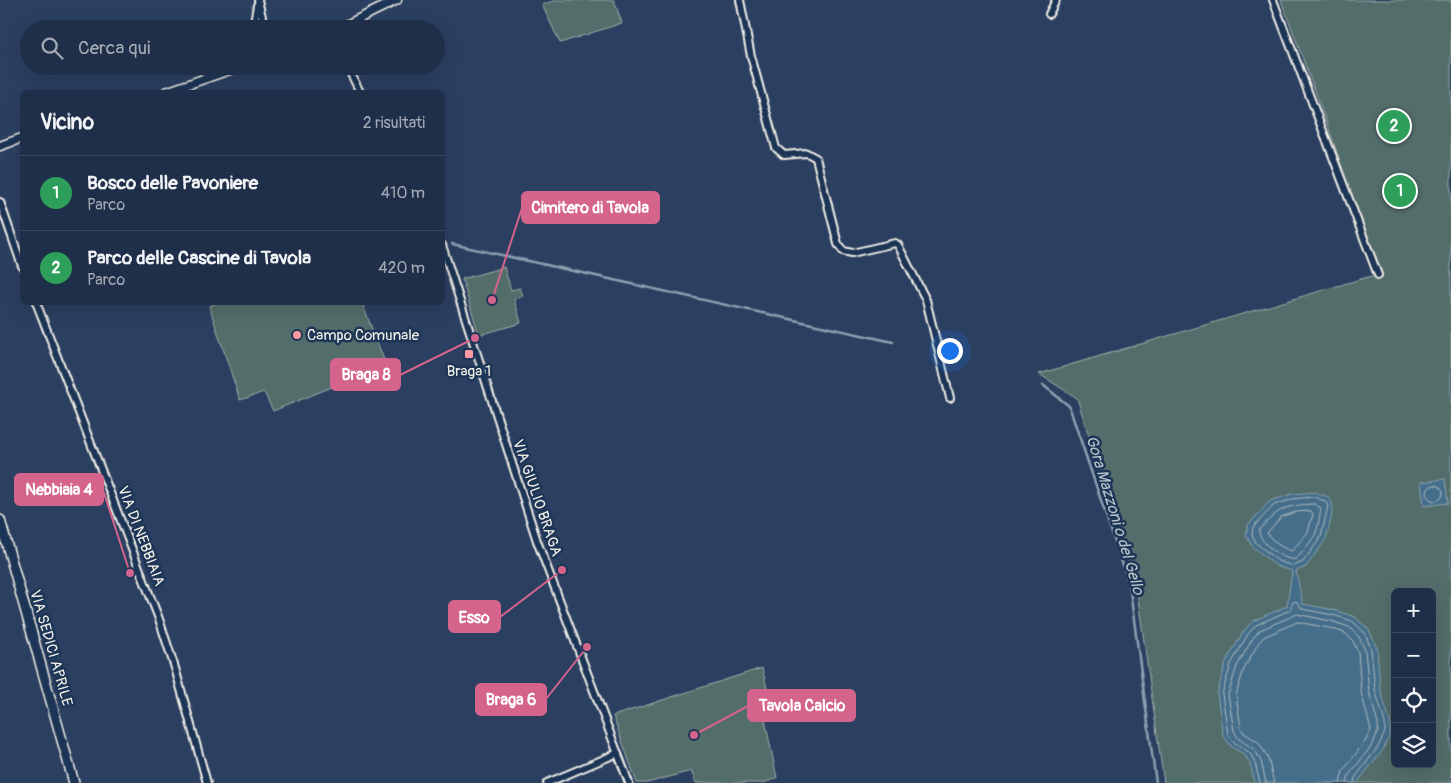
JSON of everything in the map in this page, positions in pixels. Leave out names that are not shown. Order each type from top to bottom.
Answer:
[{"type":"main road","name":"VIA SEDICI APRILE","points":[[0,520],[74,783]]},
{"type":"street","points":[[356,20],[397,0]]},
{"type":"street","points":[[740,0],[751,56],[776,148],[784,156],[807,153],[816,158],[838,244],[843,251],[852,253],[895,243],[898,245],[926,300],[950,398]]},
{"type":"street","points":[[1049,14],[1056,0]]},
{"type":"street","points":[[1273,0],[1378,275]]},
{"type":"street","points":[[255,20],[258,1]]},
{"type":"street","points":[[258,1],[263,20]]},
{"type":"street","points":[[172,90],[214,75]]},
{"type":"street","points":[[352,75],[359,90]]},
{"type":"street","points":[[0,146],[20,139]]},
{"type":"street","points":[[0,202],[20,260]]},
{"type":"street","name":"VIA GIULIO BRAGA","points":[[445,254],[537,541],[629,783]]},
{"type":"street","name":"VIA DI NEBBIAIA","points":[[37,305],[159,618],[207,783]]},
{"type":"street","points":[[547,783],[618,753]]},
{"type":"green space","points":[[556,0],[614,0],[622,23],[560,43],[542,5]]},
{"type":"green space","points":[[1281,0],[1451,0],[1451,783],[1164,783],[1136,585],[1077,398],[1039,374],[1378,274],[1328,126]]},
{"type":"green space","points":[[504,267],[511,290],[520,288],[523,296],[514,299],[521,323],[479,335],[462,279]]},
{"type":"green space","name":"Campo Comunale","points":[[363,305],[386,365],[273,411],[264,392],[240,400],[209,306]]},
{"type":"green space","points":[[762,668],[768,692],[760,696],[777,778],[763,783],[696,783],[691,771],[647,783],[637,783],[613,716]]},
{"type":"water","points":[[1445,479],[1448,503],[1424,506],[1421,482]]},
{"type":"water","points":[[1315,492],[1328,497],[1333,505],[1326,539],[1306,567],[1296,571],[1303,604],[1334,610],[1355,617],[1369,630],[1377,648],[1380,688],[1390,722],[1390,734],[1383,750],[1357,783],[1255,783],[1250,764],[1245,755],[1232,747],[1223,736],[1217,694],[1226,662],[1243,632],[1253,621],[1287,606],[1292,571],[1276,566],[1252,546],[1246,535],[1248,525],[1270,501],[1292,494]]},
{"type":"waterway","points":[[452,244],[893,342]]},
{"type":"waterway","name":"Gora Mazzoni o del Gello","points":[[1043,385],[1069,406],[1129,583],[1156,783]]},
{"type":"place","name":"Parco delle Cascine di Tavola","points":[[1394,126]]},
{"type":"place","name":"Bosco delle Pavoniere","points":[[1400,191]]},
{"type":"place","name":"Cimitero di Tavola","points":[[492,300]]},
{"type":"place","name":"Campo Comunale","points":[[297,335]]},
{"type":"place","name":"Braga 8","points":[[475,338]]},
{"type":"place","name":"Braga 1","points":[[469,354]]},
{"type":"place","name":"Esso","points":[[562,570]]},
{"type":"place","name":"Nebbiaia 4","points":[[130,573]]},
{"type":"place","name":"Braga 6","points":[[587,647]]},
{"type":"place","name":"Tavola Calcio","points":[[694,735]]}]
